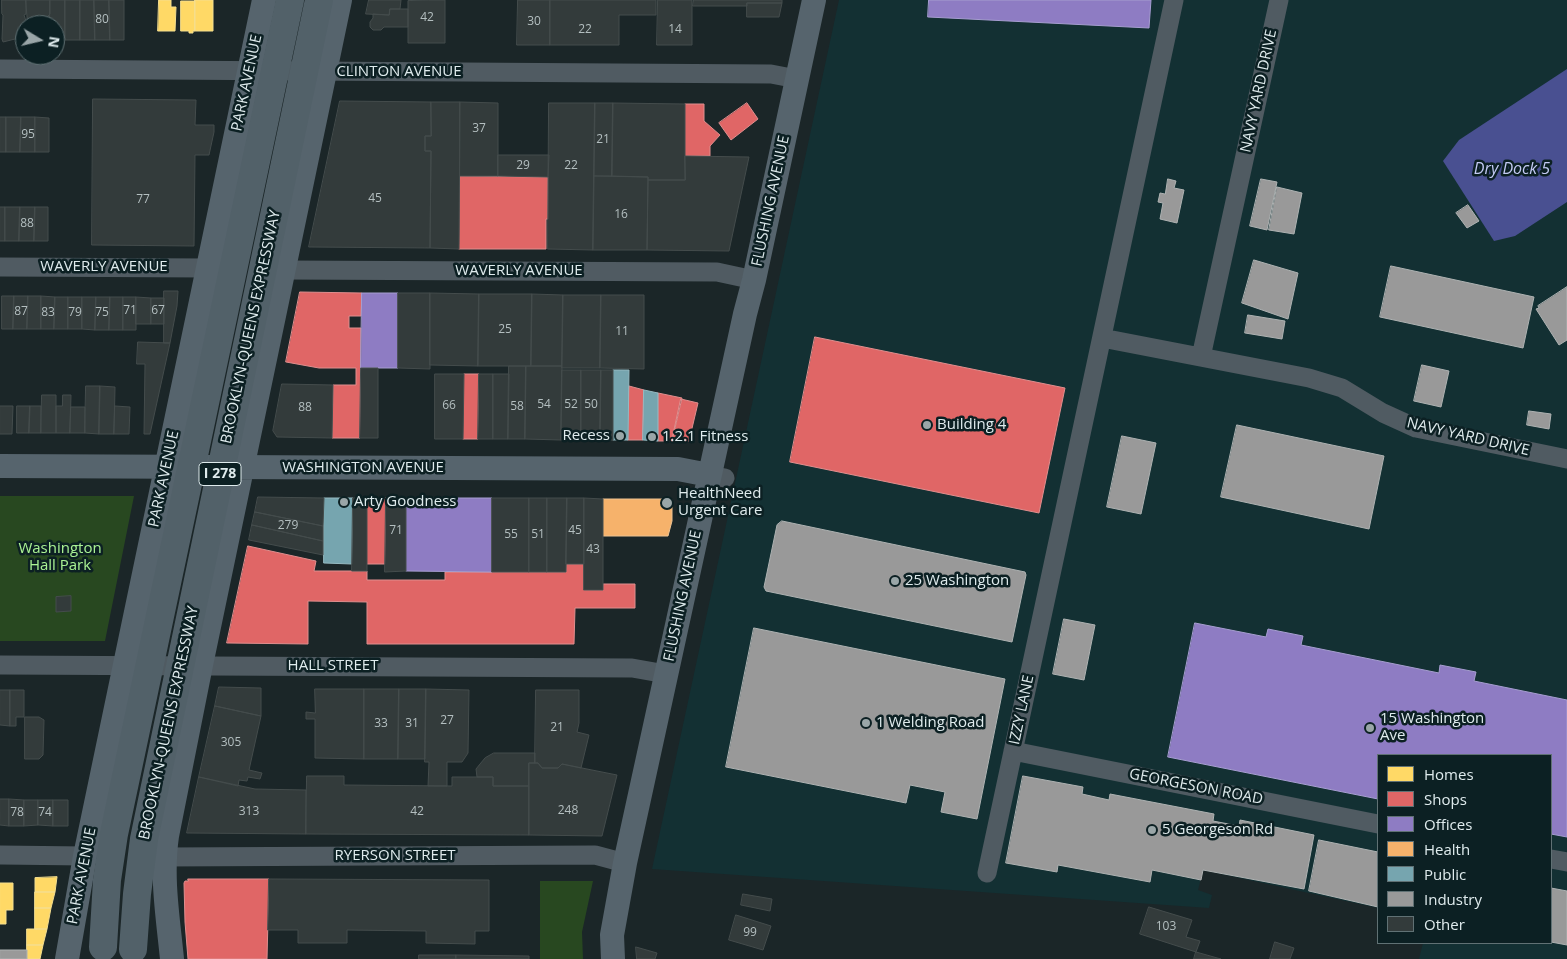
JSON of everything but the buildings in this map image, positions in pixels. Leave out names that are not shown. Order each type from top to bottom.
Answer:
[{"type":"highway","name":"BROOKLYN-QUEENS EXPRESSWAY","points":[[103,947],[107,880],[114,834],[290,0]]},
{"type":"highway","name":"BROOKLYN-QUEENS EXPRESSWAY","points":[[133,949],[144,839],[320,0]]},
{"type":"main road","name":"PARK AVENUE","points":[[67,959],[85,856],[264,0]]},
{"type":"main road","points":[[172,959],[164,857],[201,665],[340,0]]},
{"type":"main road","name":"FLUSHING AVENUE","points":[[613,959],[612,935],[625,863],[666,674],[717,476],[754,280],[814,0]]},
{"type":"main road","name":"WASHINGTON AVENUE","points":[[0,466],[678,469],[717,476]]},
{"type":"street","points":[[1102,338],[1174,0]]},
{"type":"street","name":"NAVY YARD DRIVE","points":[[1201,357],[1279,0]]},
{"type":"street","name":"CLINTON AVENUE","points":[[0,69],[771,74],[797,79]]},
{"type":"street","name":"WAVERLY AVENUE","points":[[0,267],[208,268]]},
{"type":"street","name":"WAVERLY AVENUE","points":[[284,270],[717,272],[754,280]]},
{"type":"street","name":"NAVY YARD DRIVE","points":[[1102,338],[1326,382],[1342,388],[1383,413],[1416,428],[1567,459]]},
{"type":"street","name":"IZZY LANE","points":[[987,873],[1102,338]]},
{"type":"street","name":"HALL STREET","points":[[0,664],[632,668],[666,674]]},
{"type":"street","name":"GEORGESON ROAD","points":[[1013,751],[1377,824]]},
{"type":"street","points":[[0,855],[85,856]]},
{"type":"street","name":"RYERSON STREET","points":[[164,857],[595,855],[625,863]]},
{"type":"street","points":[[1552,859],[1567,862]]},
{"type":"shaded area","points":[[839,0],[1567,0],[1567,959],[1419,959],[1423,944],[1552,944],[1552,754],[1377,754],[1377,908],[1203,870],[1198,890],[1212,895],[1209,908],[652,869]]},
{"type":"green space","name":"Washington Hall Park","points":[[0,496],[134,496],[105,641],[0,641]]},
{"type":"green space","points":[[540,881],[593,881],[582,932],[583,959],[540,959]]},
{"type":"water","name":"Dry Dock 5","points":[[1567,69],[1567,202],[1515,236],[1494,241],[1443,161],[1459,140]]},
{"type":"place","name":"Building 4","points":[[927,425]]},
{"type":"place","name":"Recess","points":[[620,436]]},
{"type":"place","name":"1.2.1 Fitness","points":[[652,437]]},
{"type":"place","name":"Arty Goodness","points":[[344,502]]},
{"type":"place","name":"HealthNeed Urgent Care","points":[[667,503]]},
{"type":"place","name":"25 Washington","points":[[895,581]]},
{"type":"place","name":"1 Welding Road","points":[[866,723]]},
{"type":"place","name":"15 Washington Ave","points":[[1370,728]]},
{"type":"place","name":"5 Georgeson Rd","points":[[1152,830]]}]
